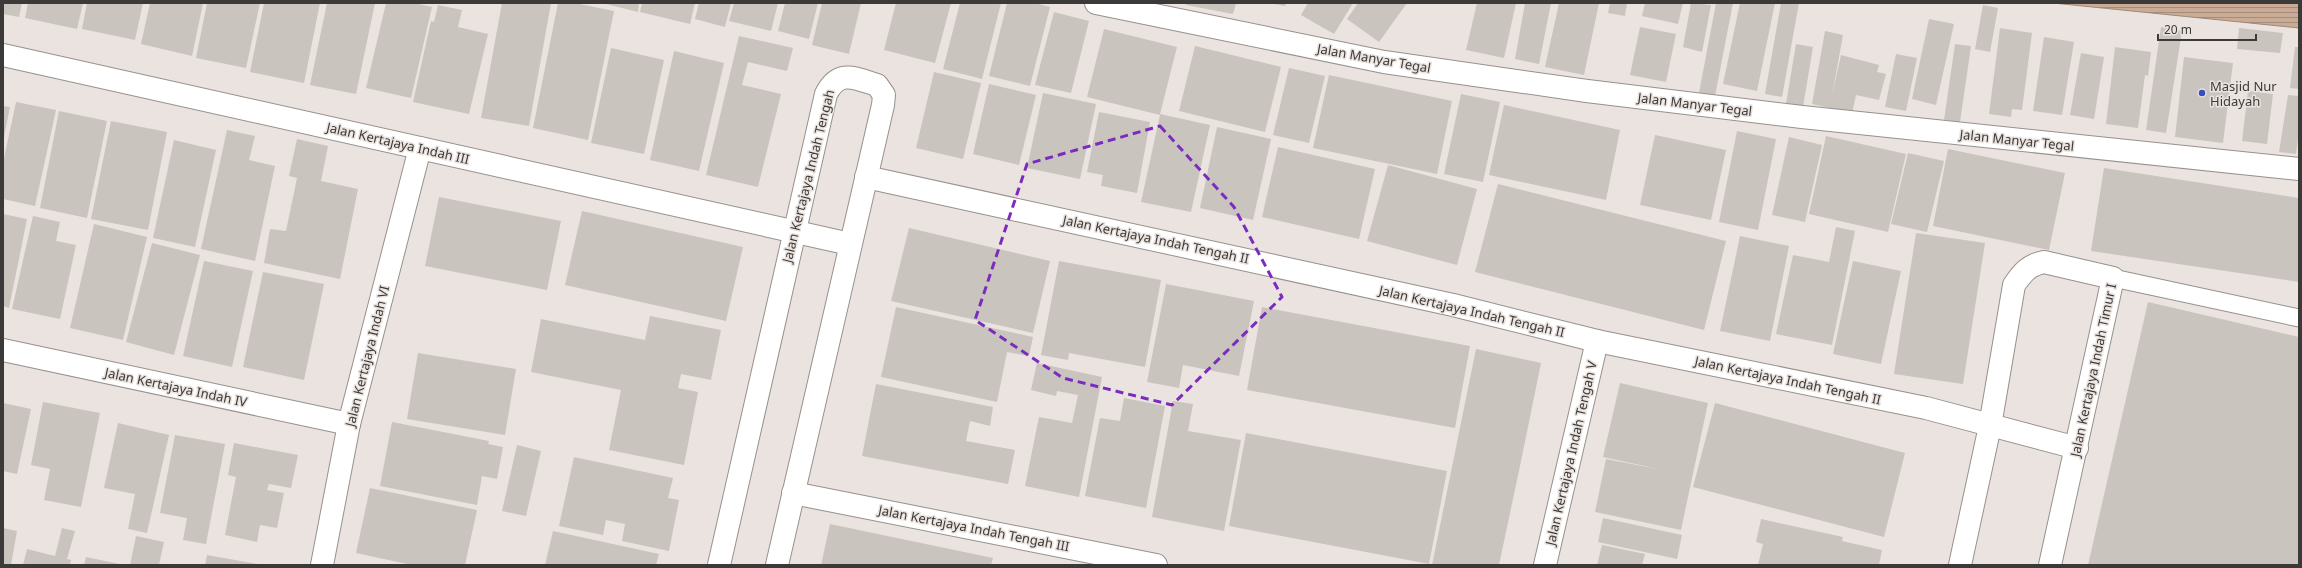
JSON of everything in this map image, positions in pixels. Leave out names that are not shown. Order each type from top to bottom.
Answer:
[{"type":"street","name":"Jalan Manyar Tegal","points":[[1096,3],[1384,62],[1587,91],[1802,118],[2299,169]]},
{"type":"street","name":"Jalan Kertajaya Indah III","points":[[3,55],[850,244]]},
{"type":"street","name":"Jalan Kertajaya Indah Tengah","points":[[719,565],[793,232],[826,94],[832,83],[838,78],[849,77],[877,85],[884,95],[777,565]]},
{"type":"street","name":"Jalan Kertajaya Indah VI","points":[[322,565],[349,424],[420,148]]},
{"type":"street","name":"Jalan Kertajaya Indah Tengah II","points":[[866,177],[1446,304],[1597,341],[1926,408],[2077,448]]},
{"type":"street","name":"Jalan Kertajaya Indah Timur I","points":[[1960,565],[1990,426],[2014,285],[2024,271],[2034,264],[2044,262],[2113,278],[2077,448],[2050,565]]},
{"type":"street","name":"Jalan Kertajaya Indah Tengah V","points":[[1545,565],[1597,341]]},
{"type":"street","name":"Jalan Kertajaya Indah IV","points":[[3,350],[349,424]]},
{"type":"street","name":"Jalan Kertajaya Indah Tengah III","points":[[793,493],[1156,565]]},
{"type":"lane","points":[[2113,278],[2299,318]]},
{"type":"highlighted area","points":[[1160,126],[1234,207],[1282,297],[1172,405],[1063,378],[975,320],[1027,164]]},
{"type":"shaded area","points":[[2053,3],[2299,3],[2299,28]]},
{"type":"building","points":[[3,3],[22,3],[19,17],[3,14]]},
{"type":"building","points":[[28,3],[83,3],[77,29],[25,18]]},
{"type":"building","points":[[87,3],[143,3],[135,40],[82,29]]},
{"type":"building","points":[[150,3],[203,3],[192,56],[141,44]]},
{"type":"building","points":[[207,3],[260,3],[246,68],[196,58]]},
{"type":"building","points":[[264,3],[320,3],[304,83],[250,72]]},
{"type":"building","points":[[327,3],[375,3],[356,94],[310,85]]},
{"type":"building","points":[[386,3],[414,3],[432,7],[411,98],[366,88]]},
{"type":"building","points":[[502,3],[551,3],[529,126],[481,118]]},
{"type":"building","points":[[558,3],[575,3],[614,11],[588,140],[533,128]]},
{"type":"building","points":[[602,3],[639,3],[638,12]]},
{"type":"building","points":[[642,3],[695,3],[690,24],[640,12]]},
{"type":"building","points":[[699,3],[731,3],[725,27],[695,19]]},
{"type":"building","points":[[734,3],[778,3],[771,31],[729,21]]},
{"type":"building","points":[[785,3],[818,3],[809,39],[778,31]]},
{"type":"building","points":[[822,3],[861,3],[849,54],[812,45]]},
{"type":"building","points":[[896,3],[951,3],[935,63],[884,50]]},
{"type":"building","points":[[960,3],[1001,3],[982,79],[943,69]]},
{"type":"building","points":[[1007,3],[1035,3],[1050,7],[1030,86],[989,76]]},
{"type":"building","points":[[1186,3],[1236,3],[1233,14],[1186,5]]},
{"type":"building","points":[[1268,3],[1286,3],[1285,6]]},
{"type":"building","points":[[1308,3],[1353,3],[1334,34],[1301,15]]},
{"type":"building","points":[[1358,3],[1407,3],[1379,42],[1347,19]]},
{"type":"building","points":[[1477,3],[1516,3],[1504,58],[1466,50]]},
{"type":"building","points":[[1525,3],[1551,3],[1539,64],[1515,59]]},
{"type":"building","points":[[1559,3],[1599,3],[1584,75],[1545,67]]},
{"type":"building","points":[[1610,3],[1627,3],[1625,16],[1608,13]]},
{"type":"building","points":[[1645,3],[1683,3],[1678,24],[1642,16]]},
{"type":"building","points":[[1691,3],[1711,5],[1702,52],[1683,47]]},
{"type":"building","points":[[1716,3],[1733,3],[1715,96],[1699,93]]},
{"type":"building","points":[[1740,3],[1775,3],[1757,91],[1723,84]]},
{"type":"building","points":[[1781,3],[1799,3],[1782,97],[1765,94]]},
{"type":"building","points":[[438,5],[462,10],[458,27],[488,34],[469,114],[413,102],[431,21],[434,22]]},
{"type":"building","points":[[1983,5],[1998,8],[1990,52],[1975,49]]},
{"type":"building","points":[[1054,12],[1089,21],[1071,93],[1035,85]]},
{"type":"building","points":[[1929,19],[1954,24],[1936,105],[1912,99]]},
{"type":"building","points":[[1640,27],[1676,34],[1666,82],[1630,75]]},
{"type":"building","points":[[2161,27],[2182,31],[2166,133],[2146,130]]},
{"type":"building","points":[[2000,28],[2032,33],[2022,110],[2012,109],[2011,117],[1989,114]]},
{"type":"building","points":[[2239,28],[2283,33],[2280,53],[2237,49]]},
{"type":"building","points":[[1104,29],[1177,47],[1160,114],[1210,125],[1191,212],[1141,202],[1160,115],[1087,97]]},
{"type":"building","points":[[1825,31],[1843,35],[1832,96],[1841,55],[1879,65],[1877,72],[1886,74],[1879,100],[1856,95],[1852,113],[1812,104]]},
{"type":"building","points":[[739,36],[793,48],[787,71],[748,62],[742,85],[781,94],[758,187],[706,175]]},
{"type":"building","points":[[2044,37],[2074,42],[2062,115],[2033,111]]},
{"type":"building","points":[[1796,44],[1813,47],[1803,107],[1786,104]]},
{"type":"building","points":[[1955,44],[1971,46],[1960,122],[1944,120]]},
{"type":"building","points":[[1195,46],[1281,67],[1265,132],[1179,111]]},
{"type":"building","points":[[2115,47],[2151,52],[2148,76],[2145,75],[2138,128],[2106,124]]},
{"type":"building","points":[[2295,47],[2299,47],[2299,89],[2290,88]]},
{"type":"building","points":[[611,48],[664,60],[644,154],[591,143]]},
{"type":"building","points":[[674,51],[724,63],[699,171],[650,160]]},
{"type":"building","points":[[2081,53],[2104,57],[2094,119],[2070,115]]},
{"type":"building","points":[[1896,54],[1917,58],[1906,111],[1885,107]]},
{"type":"building","points":[[2184,57],[2233,63],[2223,143],[2175,137]]},
{"type":"building","points":[[1289,68],[1325,76],[1309,143],[1273,135]]},
{"type":"building","points":[[934,72],[981,83],[963,159],[916,148]]},
{"type":"building","points":[[1329,75],[1452,101],[1437,174],[1313,148]]},
{"type":"building","points":[[989,84],[1036,95],[1019,165],[973,154]]},
{"type":"building","points":[[2248,91],[2273,94],[2267,144],[2242,141]]},
{"type":"building","points":[[1043,93],[1096,104],[1080,179],[1027,168]]},
{"type":"building","points":[[1461,94],[1500,102],[1483,182],[1444,174]]},
{"type":"building","points":[[2288,95],[2299,96],[2299,132],[2296,154],[2279,152]]},
{"type":"building","points":[[16,102],[56,110],[35,206],[3,199],[3,163]]},
{"type":"building","points":[[1504,105],[1620,130],[1606,200],[1489,175]]},
{"type":"building","points":[[3,106],[10,107],[4,137],[3,137]]},
{"type":"building","points":[[59,111],[107,121],[87,218],[40,208]]},
{"type":"building","points":[[1099,112],[1150,122],[1137,193],[1101,186],[1103,175],[1087,172]]},
{"type":"building","points":[[111,121],[167,132],[148,230],[91,219]]},
{"type":"building","points":[[1217,127],[1271,139],[1253,220],[1200,208]]},
{"type":"building","points":[[227,130],[255,136],[249,160],[275,166],[255,261],[201,249]]},
{"type":"building","points":[[1737,131],[1776,139],[1758,230],[1719,222]]},
{"type":"building","points":[[1655,135],[1726,150],[1711,220],[1640,205]]},
{"type":"building","points":[[1826,136],[1906,154],[1888,232],[1809,214]]},
{"type":"building","points":[[1789,137],[1822,145],[1805,222],[1772,215]]},
{"type":"building","points":[[297,139],[328,146],[321,181],[358,189],[340,279],[264,263],[270,229],[286,231],[297,178],[289,176]]},
{"type":"building","points":[[174,140],[216,150],[195,247],[153,238]]},
{"type":"building","points":[[1278,147],[1375,169],[1359,239],[1262,217]]},
{"type":"building","points":[[1948,149],[2065,173],[2049,250],[1933,226]]},
{"type":"building","points":[[1908,153],[1944,161],[1927,232],[1891,224]]},
{"type":"building","points":[[1388,165],[1477,189],[1457,265],[1367,241]]},
{"type":"building","points":[[2104,168],[2299,198],[2299,282],[2091,251]]},
{"type":"building","points":[[1498,184],[1726,241],[1704,330],[1475,272]]},
{"type":"building","points":[[439,197],[561,221],[547,290],[425,266]]},
{"type":"building","points":[[582,211],[743,247],[726,321],[565,285]]},
{"type":"building","points":[[3,214],[27,219],[9,308],[3,306]]},
{"type":"building","points":[[33,216],[60,222],[56,241],[76,245],[60,319],[12,309]]},
{"type":"building","points":[[94,224],[147,237],[123,340],[70,328]]},
{"type":"building","points":[[1836,227],[1855,231],[1832,345],[1776,334],[1793,255],[1829,262]]},
{"type":"building","points":[[909,228],[1050,261],[1033,333],[891,301]]},
{"type":"building","points":[[1916,233],[1985,243],[1963,384],[1894,374]]},
{"type":"building","points":[[1740,236],[1789,246],[1770,341],[1720,331]]},
{"type":"building","points":[[152,243],[200,255],[174,355],[126,342]]},
{"type":"building","points":[[204,261],[253,271],[232,367],[183,356]]},
{"type":"building","points":[[1059,261],[1161,280],[1145,367],[1069,353],[1068,360],[1041,355]]},
{"type":"building","points":[[1853,261],[1901,271],[1881,364],[1833,354]]},
{"type":"building","points":[[263,272],[324,284],[304,380],[243,367]]},
{"type":"building","points":[[1166,284],[1254,301],[1239,376],[1183,365],[1179,388],[1147,382]]},
{"type":"building","points":[[2148,302],[2299,337],[2299,565],[2088,565]]},
{"type":"building","points":[[896,307],[1033,337],[1029,356],[1007,352],[997,402],[881,377]]},
{"type":"building","points":[[1262,307],[1470,346],[1455,428],[1247,390]]},
{"type":"building","points":[[650,316],[721,330],[711,380],[681,374],[678,388],[698,392],[684,465],[609,450],[621,390],[531,372],[541,319],[645,340]]},
{"type":"building","points":[[1476,349],[1541,363],[1499,565],[1432,565]]},
{"type":"building","points":[[418,353],[516,369],[505,435],[407,419]]},
{"type":"building","points":[[1037,363],[1102,377],[1079,497],[1025,486],[1039,417],[1072,423],[1078,395],[1057,391],[1056,396],[1031,390]]},
{"type":"building","points":[[1620,383],[1708,403],[1681,530],[1595,512],[1606,459],[1663,470],[1603,457]]},
{"type":"building","points":[[876,384],[993,407],[990,426],[970,421],[966,441],[1015,450],[1008,484],[862,456]]},
{"type":"building","points":[[1124,398],[1165,406],[1146,508],[1085,496],[1100,418],[1120,421]]},
{"type":"building","points":[[1173,401],[1193,404],[1188,431],[1241,440],[1224,531],[1152,517]]},
{"type":"building","points":[[43,402],[100,413],[81,507],[44,500],[50,469],[31,465]]},
{"type":"building","points":[[3,403],[31,409],[17,474],[3,471]]},
{"type":"building","points":[[1715,403],[1905,453],[1884,537],[1693,487]]},
{"type":"building","points":[[392,422],[489,441],[488,444],[503,447],[497,479],[482,476],[477,505],[380,486]]},
{"type":"building","points":[[118,423],[169,435],[147,533],[128,529],[135,494],[104,488]]},
{"type":"building","points":[[1246,433],[1447,471],[1429,564],[1229,526]]},
{"type":"building","points":[[175,435],[225,444],[206,544],[183,540],[187,518],[160,513]]},
{"type":"building","points":[[234,443],[298,455],[291,488],[269,484],[267,490],[284,493],[277,528],[260,525],[257,542],[225,535],[236,477],[228,475]]},
{"type":"building","points":[[517,445],[541,451],[526,516],[502,511]]},
{"type":"building","points":[[574,457],[673,478],[668,498],[679,500],[669,551],[622,541],[625,524],[606,520],[603,535],[559,526]]},
{"type":"building","points":[[370,488],[477,510],[465,565],[412,565],[356,553]]},
{"type":"building","points":[[1603,518],[1682,535],[1677,559],[1598,542]]},
{"type":"building","points":[[1761,519],[1843,537],[1842,541],[1882,550],[1879,565],[1758,565],[1763,544],[1756,542]]},
{"type":"building","points":[[830,524],[993,558],[991,565],[821,565]]},
{"type":"building","points":[[3,528],[17,531],[11,565],[3,565]]},
{"type":"building","points":[[62,528],[75,531],[67,559],[71,560],[70,565],[23,565],[27,549],[55,556]]},
{"type":"building","points":[[553,531],[659,554],[656,565],[545,565]]},
{"type":"building","points":[[136,536],[164,542],[159,565],[130,565]]},
{"type":"building","points":[[1602,545],[1645,554],[1642,565],[1597,565]]},
{"type":"building","points":[[207,555],[258,564],[258,565],[205,565]]},
{"type":"building","points":[[86,557],[120,564],[120,565],[84,565]]},
{"type":"place","name":"Masjid Nur Hidayah","points":[[2202,93]]}]
